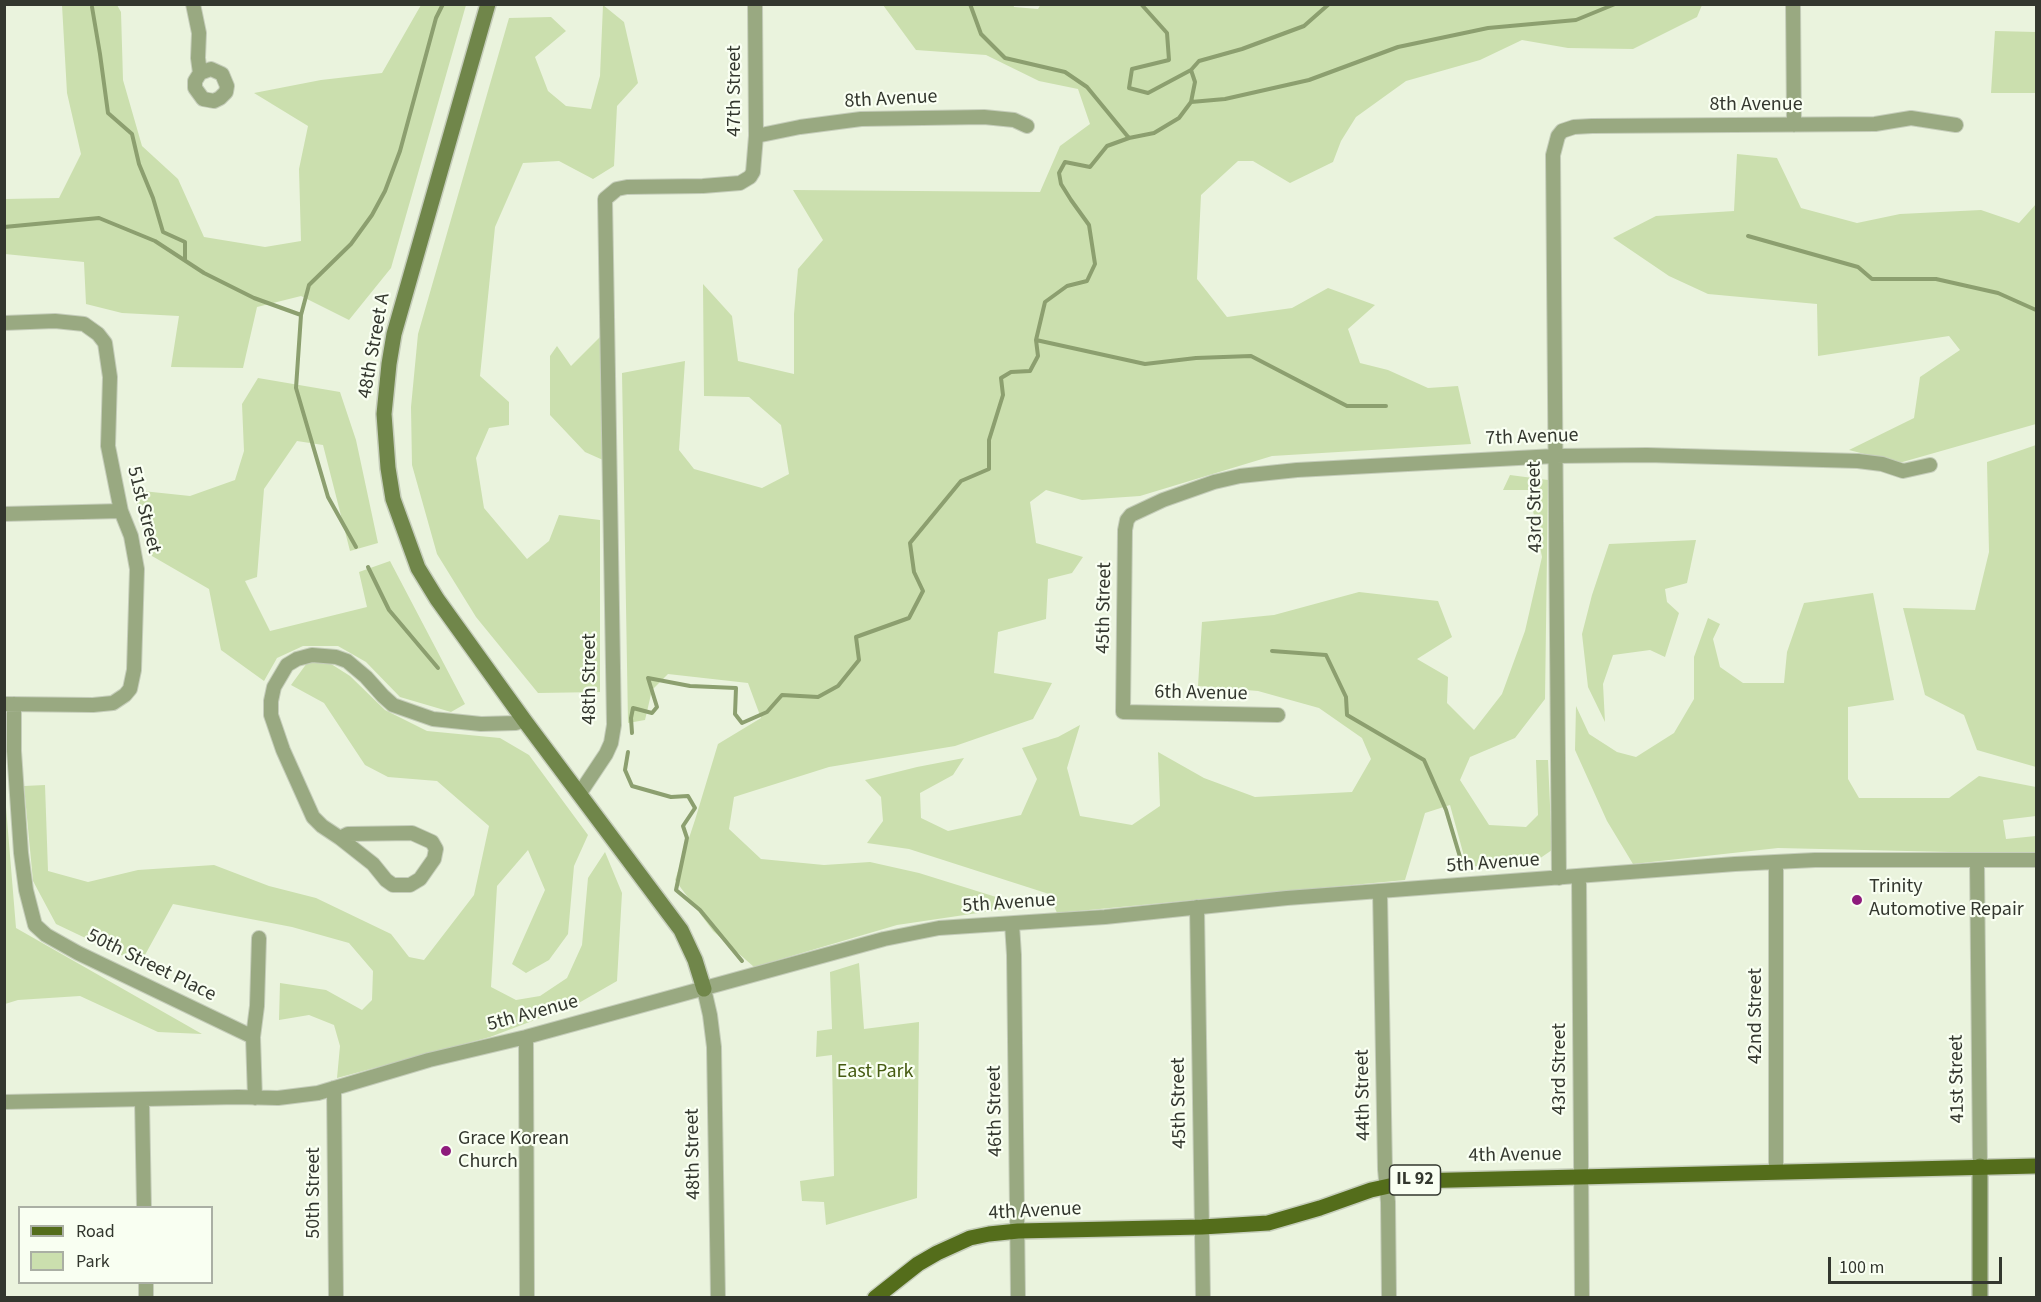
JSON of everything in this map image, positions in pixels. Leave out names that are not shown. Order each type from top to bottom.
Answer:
[{"type":"main road","name":"4th Avenue","points":[[875,1298],[937,1252],[970,1238],[1018,1231],[1202,1227],[1268,1223],[1412,1180],[2037,1166]]},
{"type":"street","points":[[194,4],[199,33],[200,73]]},
{"type":"street","name":"48th Street A","points":[[488,4],[394,334],[386,389],[384,435],[393,499],[418,568],[436,599],[580,793]]},
{"type":"street","name":"47th Street","points":[[609,194],[627,187],[740,183],[750,177],[753,172],[756,136],[755,4]]},
{"type":"street","points":[[1793,4],[1794,125]]},
{"type":"street","name":"8th Avenue","points":[[756,136],[800,127],[861,119],[984,117],[1014,120],[1027,126]]},
{"type":"street","name":"8th Avenue","points":[[1558,136],[1562,131],[1574,127],[1592,126],[1875,124],[1911,118],[1956,125]]},
{"type":"street","name":"43rd Street","points":[[1558,136],[1553,155],[1559,878]]},
{"type":"street","name":"48th Street","points":[[609,194],[605,209],[614,725],[611,743],[606,754],[580,793],[681,930],[695,960],[704,989],[714,1047],[718,1298]]},
{"type":"street","name":"51st Street","points":[[4,323],[55,321],[84,324],[98,334],[105,343],[109,363],[108,446],[121,511],[131,536],[137,569],[134,670],[130,689],[125,695],[113,703],[93,705],[9,704]]},
{"type":"street","name":"7th Avenue","points":[[1140,510],[1204,485],[1240,476],[1297,470],[1556,456],[1647,454],[1818,459],[1882,464],[1903,471],[1930,465]]},
{"type":"street","name":"45th Street","points":[[1123,712],[1125,530],[1127,520],[1140,510]]},
{"type":"street","points":[[4,514],[121,511]]},
{"type":"street","points":[[340,838],[348,834],[412,833],[432,842],[436,849],[434,859],[420,879],[410,885],[393,885],[373,864],[313,817],[283,750],[271,715],[274,687],[287,665],[297,659],[312,655],[336,657],[347,661],[393,705],[433,719],[481,724],[516,723],[524,720]]},
{"type":"street","name":"50th Street Place","points":[[9,704],[21,853],[26,890],[35,925],[46,935],[78,953],[253,1037]]},
{"type":"street","name":"6th Avenue","points":[[1123,712],[1278,715]]},
{"type":"street","name":"5th Avenue","points":[[4,1102],[301,1096],[334,1089],[429,1060],[526,1037],[912,933],[939,928],[1105,918],[1287,898],[1776,862],[2037,860]]},
{"type":"street","name":"41st Street","points":[[1977,861],[1980,1298]]},
{"type":"street","name":"42nd Street","points":[[1776,862],[1776,1171]]},
{"type":"street","name":"43rd Street","points":[[1579,877],[1582,1298]]},
{"type":"street","name":"44th Street","points":[[1380,892],[1384,1169],[1388,1202],[1389,1298]]},
{"type":"street","name":"45th Street","points":[[1197,908],[1203,1298]]},
{"type":"street","name":"46th Street","points":[[1012,924],[1018,1298]]},
{"type":"street","points":[[255,1098],[253,1037],[257,1006],[259,938]]},
{"type":"street","points":[[526,1037],[527,1298]]},
{"type":"street","name":"50th Street","points":[[334,1089],[336,1298]]},
{"type":"street","points":[[142,1101],[144,1206]]},
{"type":"green space","points":[[1013,4],[1014,7],[1038,9],[1041,4],[1702,5],[1697,17],[1633,49],[1568,48],[1522,40],[1480,60],[1406,81],[1356,117],[1341,141],[1333,162],[1290,183],[1253,161],[1238,161],[1201,195],[1197,279],[1227,317],[1292,308],[1328,288],[1375,305],[1348,329],[1360,363],[1388,370],[1428,388],[1458,386],[1471,444],[1272,456],[1140,496],[1082,500],[1046,490],[1030,502],[1036,543],[1083,557],[1072,573],[1048,579],[1046,619],[998,632],[994,673],[1052,683],[1033,719],[955,746],[829,767],[734,797],[729,829],[761,859],[824,865],[870,862],[919,873],[1025,906],[897,925],[754,967],[713,931],[675,880],[718,744],[761,718],[748,683],[668,674],[652,690],[645,720],[628,723],[622,373],[685,361],[679,450],[694,469],[762,488],[789,474],[781,425],[749,397],[704,396],[703,284],[732,316],[738,361],[794,374],[794,314],[798,269],[823,240],[793,190],[1040,192],[1060,146],[1090,124],[1078,89],[1039,81],[986,55],[916,50],[883,5]]},
{"type":"green space","points":[[62,5],[117,5],[121,12],[123,80],[142,146],[178,179],[204,237],[265,247],[301,241],[299,169],[308,126],[254,93],[321,80],[382,73],[421,5],[466,5],[391,268],[349,320],[301,296],[257,307],[243,368],[171,367],[179,316],[122,313],[86,304],[84,262],[5,254],[5,199],[59,198],[81,154],[67,93]]},
{"type":"green space","points":[[603,5],[624,22],[638,83],[617,106],[614,166],[593,179],[559,161],[523,163],[495,227],[480,376],[509,402],[509,425],[489,428],[476,458],[484,508],[527,559],[549,541],[559,515],[600,520],[600,692],[538,693],[476,617],[437,554],[412,465],[411,407],[418,334],[509,18],[551,17],[566,31],[535,57],[548,91],[566,106],[591,109],[600,76]]},
{"type":"green space","points":[[1995,31],[2036,32],[2036,93],[1991,93]]},
{"type":"green space","points":[[1737,154],[1777,158],[1801,208],[1857,223],[1900,214],[1981,210],[2019,223],[2036,204],[2036,424],[1899,463],[1849,450],[1914,418],[1920,377],[1960,350],[1949,336],[1818,356],[1817,304],[1708,294],[1669,276],[1613,238],[1656,216],[1734,211]]},
{"type":"green space","points":[[600,337],[603,460],[585,452],[550,415],[550,356],[557,346],[571,366]]},
{"type":"green space","points":[[258,378],[340,392],[356,440],[378,543],[350,551],[323,445],[297,441],[264,489],[257,577],[245,581],[270,631],[367,607],[359,572],[390,561],[465,704],[451,712],[400,697],[366,662],[338,646],[303,646],[277,658],[264,681],[221,650],[209,589],[152,556],[133,490],[190,496],[235,480],[244,451],[242,404]]},
{"type":"green space","points":[[2036,445],[2036,767],[1977,750],[1964,715],[1925,695],[1903,608],[1975,610],[1989,552],[1987,462]]},
{"type":"green space","points":[[1510,475],[1548,480],[1545,699],[1515,738],[1470,757],[1460,780],[1489,825],[1526,827],[1538,815],[1536,760],[1548,760],[1552,850],[1536,861],[1467,867],[1450,805],[1425,813],[1405,880],[1057,913],[1049,894],[909,849],[867,843],[883,821],[881,797],[865,780],[964,758],[953,775],[920,793],[921,818],[948,831],[1021,815],[1037,779],[1022,748],[1058,737],[1080,725],[1067,768],[1080,816],[1132,825],[1160,806],[1158,752],[1204,778],[1255,797],[1352,792],[1371,759],[1362,738],[1319,708],[1258,691],[1198,686],[1202,622],[1274,615],[1359,592],[1438,601],[1452,637],[1417,659],[1448,677],[1447,703],[1474,730],[1502,694],[1525,631],[1542,557],[1529,490],[1503,490]]},
{"type":"green space","points":[[1696,540],[1687,583],[1665,589],[1667,602],[1679,613],[1665,657],[1650,650],[1613,655],[1603,684],[1605,722],[1588,687],[1582,634],[1609,544]]},
{"type":"green space","points":[[1873,593],[1894,700],[1848,707],[1848,779],[1859,798],[1949,798],[1979,776],[2036,787],[2036,816],[2003,820],[2006,839],[2036,836],[2036,854],[1778,848],[1633,864],[1607,821],[1575,750],[1576,706],[1589,734],[1617,752],[1636,757],[1674,733],[1694,699],[1694,657],[1708,618],[1720,624],[1713,639],[1720,667],[1743,683],[1784,683],[1787,652],[1804,603]]},
{"type":"green space","points":[[328,662],[350,676],[385,710],[427,731],[500,738],[529,755],[588,835],[574,866],[568,934],[549,960],[526,973],[512,964],[545,890],[528,850],[497,886],[491,987],[516,1000],[540,996],[567,978],[582,945],[588,878],[605,852],[622,893],[617,981],[577,1004],[490,1037],[337,1078],[340,1046],[334,1025],[309,1015],[279,1020],[280,983],[326,990],[362,1010],[372,1000],[373,971],[349,943],[292,927],[173,904],[140,964],[56,924],[33,881],[24,786],[45,785],[48,871],[88,882],[138,870],[214,865],[269,886],[316,898],[391,934],[409,957],[424,960],[474,895],[489,826],[437,781],[388,777],[365,765],[324,703],[291,685],[307,663]]},
{"type":"green space","points":[[5,795],[16,928],[202,1034],[158,1032],[80,996],[18,1000],[5,1004]]},
{"type":"green space","name":"East Park","points":[[859,963],[864,1029],[919,1022],[917,1198],[826,1225],[824,1202],[802,1201],[800,1181],[834,1176],[832,1055],[816,1057],[817,1031],[832,1029],[830,972]]},
{"type":"waterway","points":[[356,547],[328,497],[296,388],[301,315],[309,285],[351,244],[372,215],[385,191],[400,151],[436,18],[443,4]]},
{"type":"waterway","points":[[970,4],[981,34],[1005,58],[1065,72],[1087,87],[1129,138]]},
{"type":"waterway","points":[[632,733],[633,708],[652,713],[657,707],[648,678],[690,686],[736,688],[735,714],[742,723],[767,712],[782,695],[818,697],[838,686],[859,660],[856,637],[909,618],[923,591],[914,572],[910,543],[961,481],[989,469],[989,440],[1003,395],[1001,378],[1011,372],[1030,371],[1038,356],[1036,340],[1045,302],[1067,286],[1087,281],[1095,264],[1089,225],[1061,184],[1059,173],[1065,162],[1090,167],[1107,146],[1129,138],[1154,133],[1179,118],[1191,102],[1195,82],[1191,70],[1148,93],[1129,88],[1132,69],[1169,60],[1167,33],[1141,4]]},
{"type":"waterway","points":[[1191,70],[1199,61],[1242,49],[1304,26],[1329,4]]},
{"type":"waterway","points":[[1191,102],[1225,99],[1309,80],[1398,47],[1488,28],[1576,20],[1615,4]]},
{"type":"waterway","points":[[92,7],[108,113],[132,134],[139,164],[153,198],[163,232],[185,242],[185,260]]},
{"type":"waterway","points":[[4,227],[99,218],[155,241],[204,273],[254,298],[301,315]]},
{"type":"waterway","points":[[1748,236],[1858,267],[1872,279],[1936,279],[1998,293],[2036,310]]},
{"type":"waterway","points":[[1036,340],[1145,364],[1196,358],[1251,356],[1347,406],[1386,406]]},
{"type":"waterway","points":[[368,567],[389,610],[438,668]]},
{"type":"waterway","points":[[1272,651],[1326,655],[1346,697],[1347,715],[1424,760],[1446,810],[1463,867]]},
{"type":"waterway","points":[[628,752],[625,770],[632,786],[671,797],[688,796],[695,808],[683,826],[687,838],[676,890],[700,910],[742,961]]},
{"type":"place","name":"Trinity Automotive Repair","points":[[1857,900]]},
{"type":"place","name":"Grace Korean Church","points":[[446,1151]]}]
